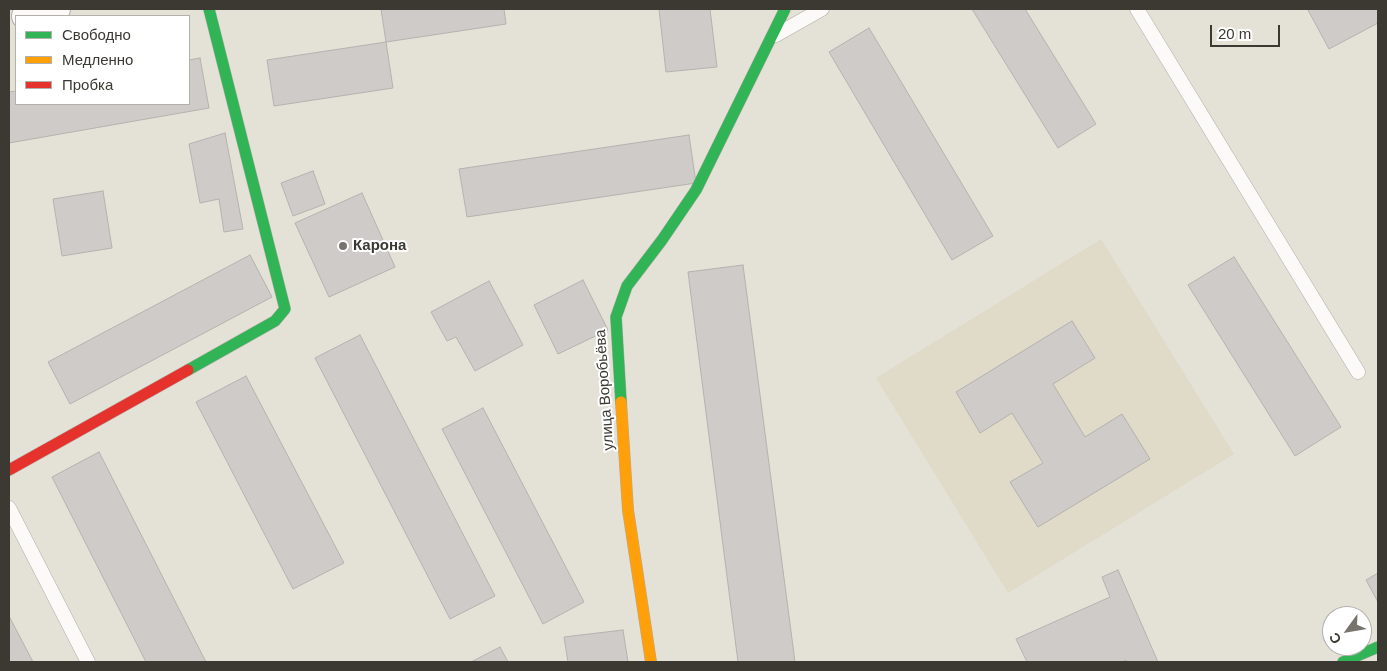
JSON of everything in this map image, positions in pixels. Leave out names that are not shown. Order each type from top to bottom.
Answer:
[{"type":"street","points":[[30,15],[57,9]]},
{"type":"street","points":[[9,470],[275,321],[285,309],[209,9]]},
{"type":"street","name":"улица Воробьёва","points":[[651,662],[628,510],[616,317],[627,286],[662,240],[696,190],[785,9]]},
{"type":"street","points":[[1343,662],[1378,647]]},
{"type":"lane","points":[[771,38],[822,9]]},
{"type":"lane","points":[[1137,9],[1358,372]]},
{"type":"lane","points":[[9,508],[88,662]]},
{"type":"shaded area","points":[[1101,239],[1234,454],[1008,593],[876,378]]},
{"type":"building","points":[[381,9],[504,9],[506,24],[386,42]]},
{"type":"building","points":[[659,9],[710,9],[717,67],[666,72]]},
{"type":"building","points":[[972,9],[1025,9],[1096,124],[1058,148]]},
{"type":"building","points":[[1309,9],[1378,9],[1378,23],[1329,49]]},
{"type":"building","points":[[869,28],[993,236],[952,260],[829,52]]},
{"type":"building","points":[[386,42],[393,88],[274,106],[267,60]]},
{"type":"building","points":[[200,58],[209,108],[9,143],[9,92],[15,91],[15,105],[190,105],[190,60]]},
{"type":"building","points":[[225,133],[243,229],[224,232],[219,199],[200,203],[189,144]]},
{"type":"building","points":[[689,135],[696,183],[467,217],[459,169]]},
{"type":"building","points":[[313,171],[325,204],[293,216],[281,183]]},
{"type":"building","points":[[103,191],[112,248],[62,256],[53,199]]},
{"type":"building","points":[[362,193],[395,267],[329,297],[295,223]]},
{"type":"building","points":[[250,255],[272,297],[70,404],[48,362]]},
{"type":"building","points":[[1234,257],[1341,427],[1295,456],[1188,285]]},
{"type":"building","points":[[743,265],[795,662],[738,662],[688,272]]},
{"type":"building","points":[[583,280],[608,330],[558,354],[534,305]]},
{"type":"building","points":[[489,281],[523,345],[475,371],[456,337],[447,341],[431,312]]},
{"type":"building","points":[[1072,321],[1095,358],[1053,384],[1085,437],[1122,414],[1150,459],[1038,527],[1010,482],[1043,463],[1012,413],[980,433],[956,392]]},
{"type":"building","points":[[360,335],[495,596],[450,619],[315,358]]},
{"type":"building","points":[[246,376],[344,563],[293,589],[196,402]]},
{"type":"building","points":[[483,408],[584,602],[543,624],[442,429]]},
{"type":"building","points":[[99,452],[206,662],[146,662],[52,477]]},
{"type":"building","points":[[1118,570],[1158,662],[1127,662],[1126,660],[1122,662],[1027,662],[1016,639],[1110,597],[1102,577]]},
{"type":"building","points":[[1378,573],[1378,602],[1366,580]]},
{"type":"building","points":[[9,616],[33,662],[9,662]]},
{"type":"building","points":[[623,630],[628,662],[568,662],[564,637]]},
{"type":"building","points":[[500,647],[508,662],[471,662]]},
{"type":"traffic: fast","points":[[188,370],[275,321],[285,309],[209,9]]},
{"type":"traffic: fast","points":[[621,402],[616,317],[627,286],[662,240],[696,190],[785,9]]},
{"type":"traffic: fast","points":[[1343,662],[1378,647]]},
{"type":"traffic: slow","points":[[621,402],[628,510],[651,662]]},
{"type":"traffic: jam","points":[[9,470],[188,370]]},
{"type":"place","name":"Карона","points":[[343,246]]}]
